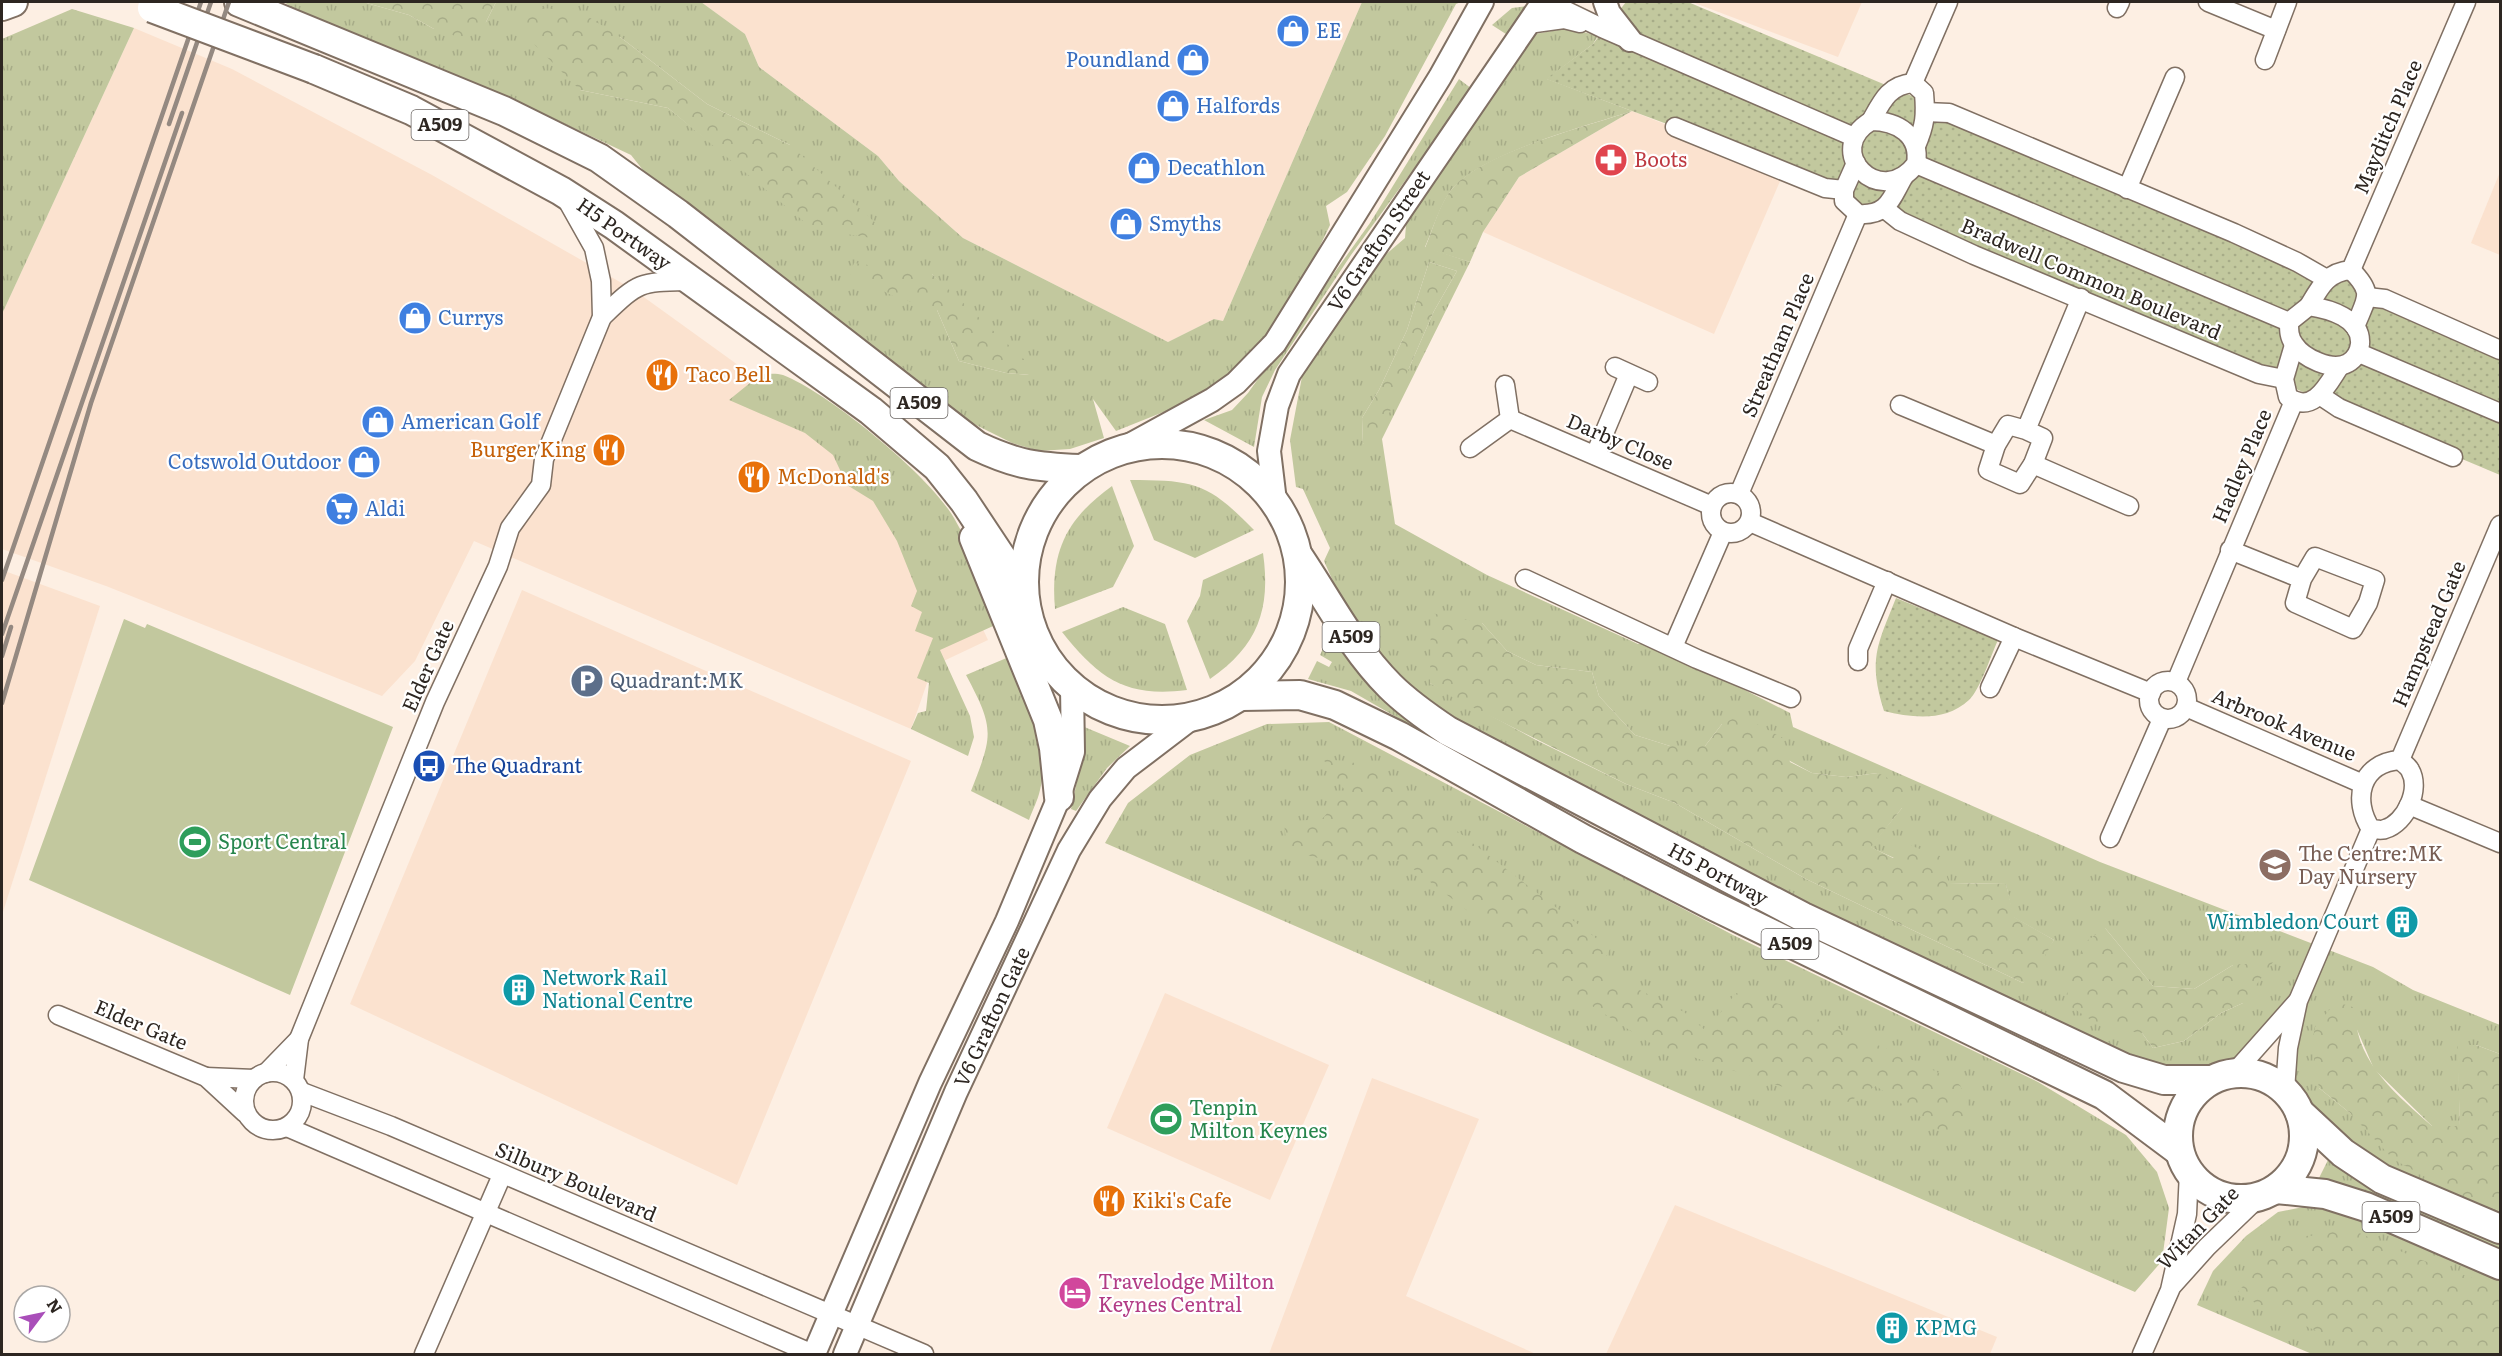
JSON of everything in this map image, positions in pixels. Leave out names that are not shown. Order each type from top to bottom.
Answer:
[{"type":"main road","points":[[2,6],[13,2]]},
{"type":"main road","name":"A509","points":[[239,2],[504,111],[599,158],[678,214],[977,446],[1008,461],[1033,467],[1108,455],[1164,442],[1203,448],[1239,466],[1275,501],[1299,557],[1302,592],[1298,614],[1280,656],[1264,677],[1212,710],[1164,721],[1127,716],[1100,706],[1036,661]]},
{"type":"main road","name":"H5 Portway","points":[[144,5],[314,69],[411,110],[561,191],[691,280],[871,411],[937,467],[964,501],[1020,608],[1036,661]]},
{"type":"main road","points":[[1020,608],[1025,561],[1031,534],[1060,487],[1108,455]]},
{"type":"main road","name":"H5 Portway","points":[[1299,557],[1339,621],[1388,684],[1415,709],[1448,731],[1803,917],[2124,1068],[2164,1080],[2222,1076]]},
{"type":"main road","points":[[1036,661],[1048,720],[1059,797]]},
{"type":"main road","name":"H5 Portway","points":[[1212,710],[1300,695],[1335,705],[1399,736],[1583,839],[1712,905],[2104,1095],[2184,1162]]},
{"type":"main road","points":[[2253,1073],[2270,1079],[2293,1101],[2305,1134],[2302,1155],[2292,1174],[2267,1193],[2239,1200],[2220,1196],[2203,1186],[2184,1162],[2178,1130],[2183,1110],[2194,1093],[2222,1076],[2253,1073]]},
{"type":"main road","name":"A509","points":[[2293,1101],[2343,1153],[2382,1179],[2500,1229]]},
{"type":"main road","name":"A509","points":[[2267,1193],[2325,1194],[2366,1206],[2500,1265]]},
{"type":"street","name":"V6 Grafton Street","points":[[1275,501],[1269,451],[1277,406],[1289,374],[1543,2]]},
{"type":"street","points":[[1548,2],[1602,28],[1854,137]]},
{"type":"street","points":[[1605,2],[1609,13],[1630,40]]},
{"type":"street","points":[[1913,83],[1948,2]]},
{"type":"street","points":[[2208,2],[2276,30]]},
{"type":"street","points":[[2265,60],[2287,2]]},
{"type":"street","name":"Mayditch Place","points":[[2351,270],[2466,2]]},
{"type":"street","name":"V6 Grafton Street","points":[[1108,455],[1212,400],[1236,383],[1275,343],[1483,7]]},
{"type":"street","points":[[1523,30],[1564,19],[1602,28]]},
{"type":"street","points":[[2127,189],[2175,77]]},
{"type":"street","points":[[1856,163],[1844,190],[1844,201],[1858,214],[1872,215],[1885,209],[1912,162],[1926,124],[1924,93],[1913,83],[1900,84],[1891,89],[1871,121],[1861,127],[1854,137],[1852,153],[1862,173],[1883,182],[1912,162]]},
{"type":"street","points":[[1925,112],[1949,113],[2244,238],[2297,262],[2325,278]]},
{"type":"street","points":[[1871,121],[1898,125],[1906,131],[1912,162]]},
{"type":"street","points":[[1675,127],[1825,188],[1844,190]]},
{"type":"street","name":"Bradwell Common Boulevard","points":[[1912,162],[2289,322]]},
{"type":"street","name":"Elder Gate","points":[[298,1086],[299,1039],[435,702],[498,566],[510,528],[541,485],[544,459],[602,317],[601,281],[594,248],[582,222],[561,191]]},
{"type":"street","name":"Bradwell Common Boulevard","points":[[1885,209],[1900,221],[1974,255],[2259,374],[2284,380]]},
{"type":"street","name":"Streatham Place","points":[[1739,494],[1858,214]]},
{"type":"street","points":[[2309,306],[2342,315],[2355,327],[2360,340],[2359,353],[2349,363],[2340,366],[2314,361],[2295,345],[2289,335],[2289,322],[2309,306],[2325,278],[2341,270],[2351,270],[2365,284],[2367,297],[2355,327]]},
{"type":"street","name":"Elder Gate","points":[[602,317],[631,290],[645,282],[691,280]]},
{"type":"street","points":[[2367,297],[2385,299],[2500,350]]},
{"type":"street","points":[[2026,430],[2081,298]]},
{"type":"street","points":[[2295,345],[2284,380],[2288,397],[2294,401],[2307,402],[2321,396],[2340,366]]},
{"type":"street","points":[[2359,353],[2500,413]]},
{"type":"street","points":[[1595,455],[1622,370],[1648,382]]},
{"type":"street","points":[[1470,448],[1510,419],[1505,385]]},
{"type":"street","points":[[2321,396],[2339,408],[2453,457]]},
{"type":"street","name":"Hadley Place","points":[[2176,682],[2294,401]]},
{"type":"street","points":[[1900,405],[1996,445]]},
{"type":"street","name":"Darby Close","points":[[1510,419],[1712,506]]},
{"type":"street","points":[[2008,425],[2043,438],[2033,464],[2020,484],[1988,470],[1996,445],[2008,425]]},
{"type":"street","points":[[2033,464],[2129,506]]},
{"type":"street","points":[[1739,494],[1744,497],[1751,509],[1750,522],[1736,533],[1723,532],[1711,518],[1712,506],[1720,496],[1739,494]]},
{"type":"street","points":[[1750,522],[2014,637],[2151,693]]},
{"type":"street","name":"Hampstead Gate","points":[[2400,760],[2500,525]]},
{"type":"street","points":[[1673,647],[1723,532]]},
{"type":"street","name":"Hadley Place","points":[[2230,550],[2302,579]]},
{"type":"street","points":[[2315,557],[2375,580],[2368,603],[2352,629],[2295,603],[2302,579],[2315,557]]},
{"type":"street","points":[[1525,579],[1791,698]]},
{"type":"street","points":[[1857,662],[1858,649],[1887,581]]},
{"type":"street","points":[[1990,688],[2014,637]]},
{"type":"street","points":[[2164,682],[2176,682],[2187,695],[2186,707],[2174,719],[2162,718],[2152,711],[2149,699],[2151,693],[2164,682]]},
{"type":"street","name":"V6 Grafton Gate","points":[[813,1354],[930,1083],[1006,921],[1059,797],[1073,752],[1072,688]]},
{"type":"street","name":"Arbrook Avenue","points":[[2186,707],[2363,784]]},
{"type":"street","name":"V6 Grafton Gate","points":[[845,1354],[956,1092],[1082,826],[1100,798],[1126,768],[1212,710]]},
{"type":"street","points":[[2110,838],[2162,718]]},
{"type":"street","points":[[2400,760],[2410,770],[2414,788],[2409,806],[2399,820],[2385,830],[2371,829],[2362,815],[2360,798],[2363,784],[2372,771],[2386,761],[2400,760]]},
{"type":"street","points":[[2409,806],[2500,843]]},
{"type":"street","points":[[2293,1101],[2288,1048],[2298,1001],[2371,829]]},
{"type":"street","points":[[2222,1076],[2298,1001]]},
{"type":"street","name":"Elder Gate","points":[[58,1015],[206,1077],[245,1113]]},
{"type":"street","name":"Elder Gate","points":[[206,1077],[260,1076],[299,1039]]},
{"type":"street","points":[[287,1127],[302,1106],[298,1086],[285,1075],[260,1076],[245,1094],[245,1113],[255,1124],[266,1130],[287,1127],[486,1215],[813,1354]]},
{"type":"street","name":"Silbury Boulevard","points":[[298,1086],[727,1271],[858,1324]]},
{"type":"street","name":"Witan Gate","points":[[2142,1354],[2170,1290],[2187,1214],[2184,1162]]},
{"type":"street","points":[[424,1354],[502,1175]]},
{"type":"street","name":"Witan Gate","points":[[2170,1290],[2206,1247],[2267,1193]]},
{"type":"street","points":[[858,1324],[920,1353]]},
{"type":"shaded area","points":[[701,2],[1362,2],[1223,321],[1214,319],[1168,342],[963,238],[899,181],[878,156],[759,67],[745,34]]},
{"type":"shaded area","points":[[1692,2],[1862,2],[1838,57]]},
{"type":"shaded area","points":[[134,28],[232,69],[432,175],[634,290],[878,466],[939,536],[988,640],[933,666],[911,729],[474,541],[415,661],[382,696],[106,586],[2,549],[2,314]]},
{"type":"shaded area","points":[[1632,111],[1784,172],[1714,334],[1483,232],[1519,177]]},
{"type":"shaded area","points":[[2500,172],[2500,255],[2471,243]]},
{"type":"shaded area","points":[[2,570],[100,606],[2,915]]},
{"type":"shaded area","points":[[522,590],[911,761],[737,1185],[350,1004]]},
{"type":"shaded area","points":[[1165,993],[1329,1065],[1270,1200],[1107,1128]]},
{"type":"shaded area","points":[[1372,1078],[1479,1119],[1406,1296],[1536,1354],[1269,1354]]},
{"type":"shaded area","points":[[1675,1205],[1997,1337],[1990,1354],[1606,1354]]},
{"type":"green space","points":[[284,2],[363,2],[409,15],[434,29],[486,22],[496,2],[701,2],[745,34],[759,67],[878,156],[899,181],[963,238],[1168,342],[1214,319],[1223,321],[1362,2],[1461,2],[1456,4],[1385,136],[1347,192],[1326,206],[1330,225],[1319,248],[1313,282],[1236,383],[1116,431],[1093,399],[1104,438],[1070,449],[1039,451],[1012,443],[892,383],[678,214],[631,155],[510,98],[296,10]],"holes":[[[620,37],[707,104],[790,145],[741,167],[668,108],[580,90]],[[932,274],[1029,375],[1006,373],[959,361],[937,310]]]},
{"type":"green space","points":[[363,2],[496,2],[486,22],[465,39],[434,29],[409,15]]},
{"type":"green space","points":[[1626,2],[1688,2],[2500,343],[2500,475],[1675,127],[1546,79],[1593,44]]},
{"type":"green space","points":[[1528,6],[1509,36],[1492,25],[1512,8]]},
{"type":"green space","points":[[524,8],[576,9],[620,37],[707,104],[790,145],[880,227],[872,238],[813,229],[668,108],[580,90],[522,32]]},
{"type":"green space","points":[[72,9],[134,28],[2,314],[2,39]]},
{"type":"green space","points":[[1569,28],[1598,36],[1593,44],[1547,79],[1632,111],[1510,152],[1467,176],[1448,195],[1425,247],[1470,262],[1382,439],[1395,524],[1487,575],[1638,644],[1655,644],[1790,713],[1793,727],[2100,862],[2373,967],[2413,990],[2500,1025],[2500,1054],[2476,1045],[2458,1045],[2460,1126],[2432,1126],[2374,1069],[2355,1025],[2319,1088],[2350,1113],[2488,1206],[2500,1211],[2500,1229],[2382,1179],[2294,1101],[2285,1090],[2298,1003],[2234,1073],[2222,1075],[2124,1068],[1450,721],[1396,675],[1344,606],[1324,561],[1330,548],[1303,489],[1296,487],[1290,440],[1308,345],[1349,286],[1405,238],[1408,198],[1519,37]],"holes":[[[1429,262],[1457,271],[1434,311],[1409,368],[1363,444],[1362,418],[1379,390],[1407,330]],[[1482,623],[1507,651],[1536,665],[1592,672],[1599,696],[1635,735],[1670,746],[1705,746],[1722,724],[1812,773],[1846,777],[1878,773],[1902,808],[1870,847],[1949,883],[2006,884],[2013,917],[2054,940],[2023,983],[1806,879],[1675,803],[1626,784],[1538,741],[1430,683]],[[2105,928],[2153,986],[2194,989],[2233,965],[2243,1003],[2221,1013],[2184,1041],[2153,1048],[2142,1033]]]},
{"type":"green space","points":[[1459,79],[1472,89],[1351,255],[1275,370],[1262,397],[1254,447],[1204,420],[1232,410],[1248,393],[1370,223]]},
{"type":"green space","points":[[1632,111],[1519,177],[1483,232],[1470,262],[1425,248],[1443,202],[1452,189],[1466,176],[1486,163],[1510,152]]},
{"type":"green space","points":[[1429,262],[1457,271],[1434,311],[1381,432],[1363,444],[1362,418],[1379,390],[1407,330]]},
{"type":"green space","points":[[854,263],[932,274],[1028,363],[1030,375],[1006,373],[959,361],[937,310],[893,296],[850,274]]},
{"type":"green space","points":[[761,374],[783,375],[826,399],[851,417],[924,480],[954,518],[974,556],[1002,622],[940,650],[970,716],[974,737],[968,756],[911,729],[918,713],[926,711],[929,683],[917,678],[933,638],[915,631],[922,612],[911,606],[917,591],[897,541],[873,501],[847,485],[833,455],[805,433],[729,400]]},
{"type":"green space","points":[[1130,480],[1170,481],[1199,487],[1224,502],[1254,530],[1195,558],[1154,540]]},
{"type":"green space","points":[[1112,486],[1134,546],[1113,587],[1055,609],[1055,570],[1064,538],[1083,511]]},
{"type":"green space","points":[[1263,553],[1265,592],[1258,625],[1240,653],[1210,679],[1187,621],[1200,596],[1203,580]]},
{"type":"green space","points":[[1896,598],[1998,640],[1977,689],[1960,707],[1950,712],[1928,716],[1884,711],[1876,678],[1877,653]]},
{"type":"green space","points":[[1123,607],[1165,624],[1187,690],[1147,691],[1115,681],[1088,662],[1062,632]]},
{"type":"green space","points":[[1431,613],[1482,623],[1507,651],[1536,665],[1592,672],[1599,696],[1635,735],[1670,746],[1705,746],[1722,724],[1740,715],[1783,738],[1790,762],[1812,773],[1846,777],[1878,773],[1907,788],[1902,808],[1871,847],[1893,858],[1909,845],[1940,856],[1949,883],[2006,884],[2014,917],[2054,940],[2035,973],[2023,983],[1806,879],[1675,803],[1626,784],[1452,697],[1430,683]]},
{"type":"green space","name":"Sport Central","points":[[124,619],[145,628],[147,624],[393,727],[290,995],[29,880]]},
{"type":"green space","points":[[1332,630],[1427,728],[1424,733],[1351,691],[1308,679],[1317,661],[1329,667],[1332,662],[1320,655]]},
{"type":"green space","points":[[1009,657],[1030,705],[1040,739],[1043,774],[1038,798],[1029,820],[971,791],[984,757],[988,732],[982,708],[966,675]]},
{"type":"green space","points":[[1329,722],[1733,935],[2038,1082],[2126,1135],[2157,1172],[2169,1208],[2162,1261],[2135,1292],[1105,843],[1128,803],[1190,755],[1267,724]]},
{"type":"green space","points":[[1082,726],[1130,746],[1107,768],[1076,811],[1071,809],[1083,753]]},
{"type":"green space","points":[[1323,759],[1352,762],[1396,784],[1610,949],[1599,970],[1684,1012],[1706,1031],[1736,993],[1787,1006],[1924,1065],[1960,1085],[1973,1118],[1951,1138],[1876,1086],[1848,1102],[1783,1087],[1648,1042],[1586,1002],[1403,861],[1330,861],[1287,850],[1284,822],[1322,819],[1346,792]]},
{"type":"green space","points":[[2105,928],[2153,986],[2194,989],[2233,965],[2273,962],[2243,1003],[2221,1013],[2184,1041],[2153,1048],[2142,1033],[2103,1028],[2064,1002],[2084,943]]},
{"type":"green space","points":[[2336,1002],[2356,1008],[2361,1044],[2369,1060],[2405,1102],[2432,1126],[2460,1126],[2457,1045],[2476,1045],[2500,1054],[2500,1211],[2465,1199],[2393,1159],[2350,1113],[2319,1088],[2312,1043],[2315,1027]]},
{"type":"green space","points":[[2329,1158],[2500,1239],[2500,1254],[2317,1182]]},
{"type":"green space","points":[[2313,1205],[2359,1213],[2500,1274],[2500,1354],[2312,1354],[2197,1305],[2213,1271],[2246,1236],[2278,1212]]},
{"type":"green space","points":[[2350,1229],[2416,1258],[2500,1288],[2500,1354],[2367,1354],[2236,1294],[2273,1252],[2310,1236]]},
{"type":"railway","points":[[2,580],[201,2]]},
{"type":"railway","points":[[169,124],[211,2]]},
{"type":"railway","points":[[2,703],[91,403],[229,2]]},
{"type":"railway","points":[[2,634],[182,113]]},
{"type":"railway","points":[[2,656],[11,627]]},
{"type":"place","name":"EE","points":[[1293,31]]},
{"type":"place","name":"Poundland","points":[[1193,60]]},
{"type":"place","name":"Halfords","points":[[1173,106]]},
{"type":"place","name":"Boots","points":[[1611,160]]},
{"type":"place","name":"Decathlon","points":[[1144,168]]},
{"type":"place","name":"Smyths","points":[[1126,224]]},
{"type":"place","name":"Currys","points":[[415,318]]},
{"type":"place","name":"Taco Bell","points":[[662,375]]},
{"type":"place","name":"American Golf","points":[[378,422]]},
{"type":"place","name":"Burger King","points":[[609,450]]},
{"type":"place","name":"Cotswold Outdoor","points":[[364,462]]},
{"type":"place","name":"McDonald's","points":[[754,477]]},
{"type":"place","name":"Aldi","points":[[342,509]]},
{"type":"place","name":"Quadrant:MK","points":[[587,681]]},
{"type":"place","name":"The Quadrant","points":[[429,766]]},
{"type":"place","name":"Sport Central","points":[[195,842]]},
{"type":"place","name":"The Centre:MK Day Nursery","points":[[2275,865]]},
{"type":"place","name":"Wimbledon Court","points":[[2402,922]]},
{"type":"place","name":"Network Rail National Centre","points":[[519,990]]},
{"type":"place","name":"Tenpin Milton Keynes","points":[[1166,1119]]},
{"type":"place","name":"Kiki's Cafe","points":[[1109,1201]]},
{"type":"place","name":"Travelodge Milton Keynes Central","points":[[1075,1293]]},
{"type":"place","name":"KPMG","points":[[1892,1328]]}]
